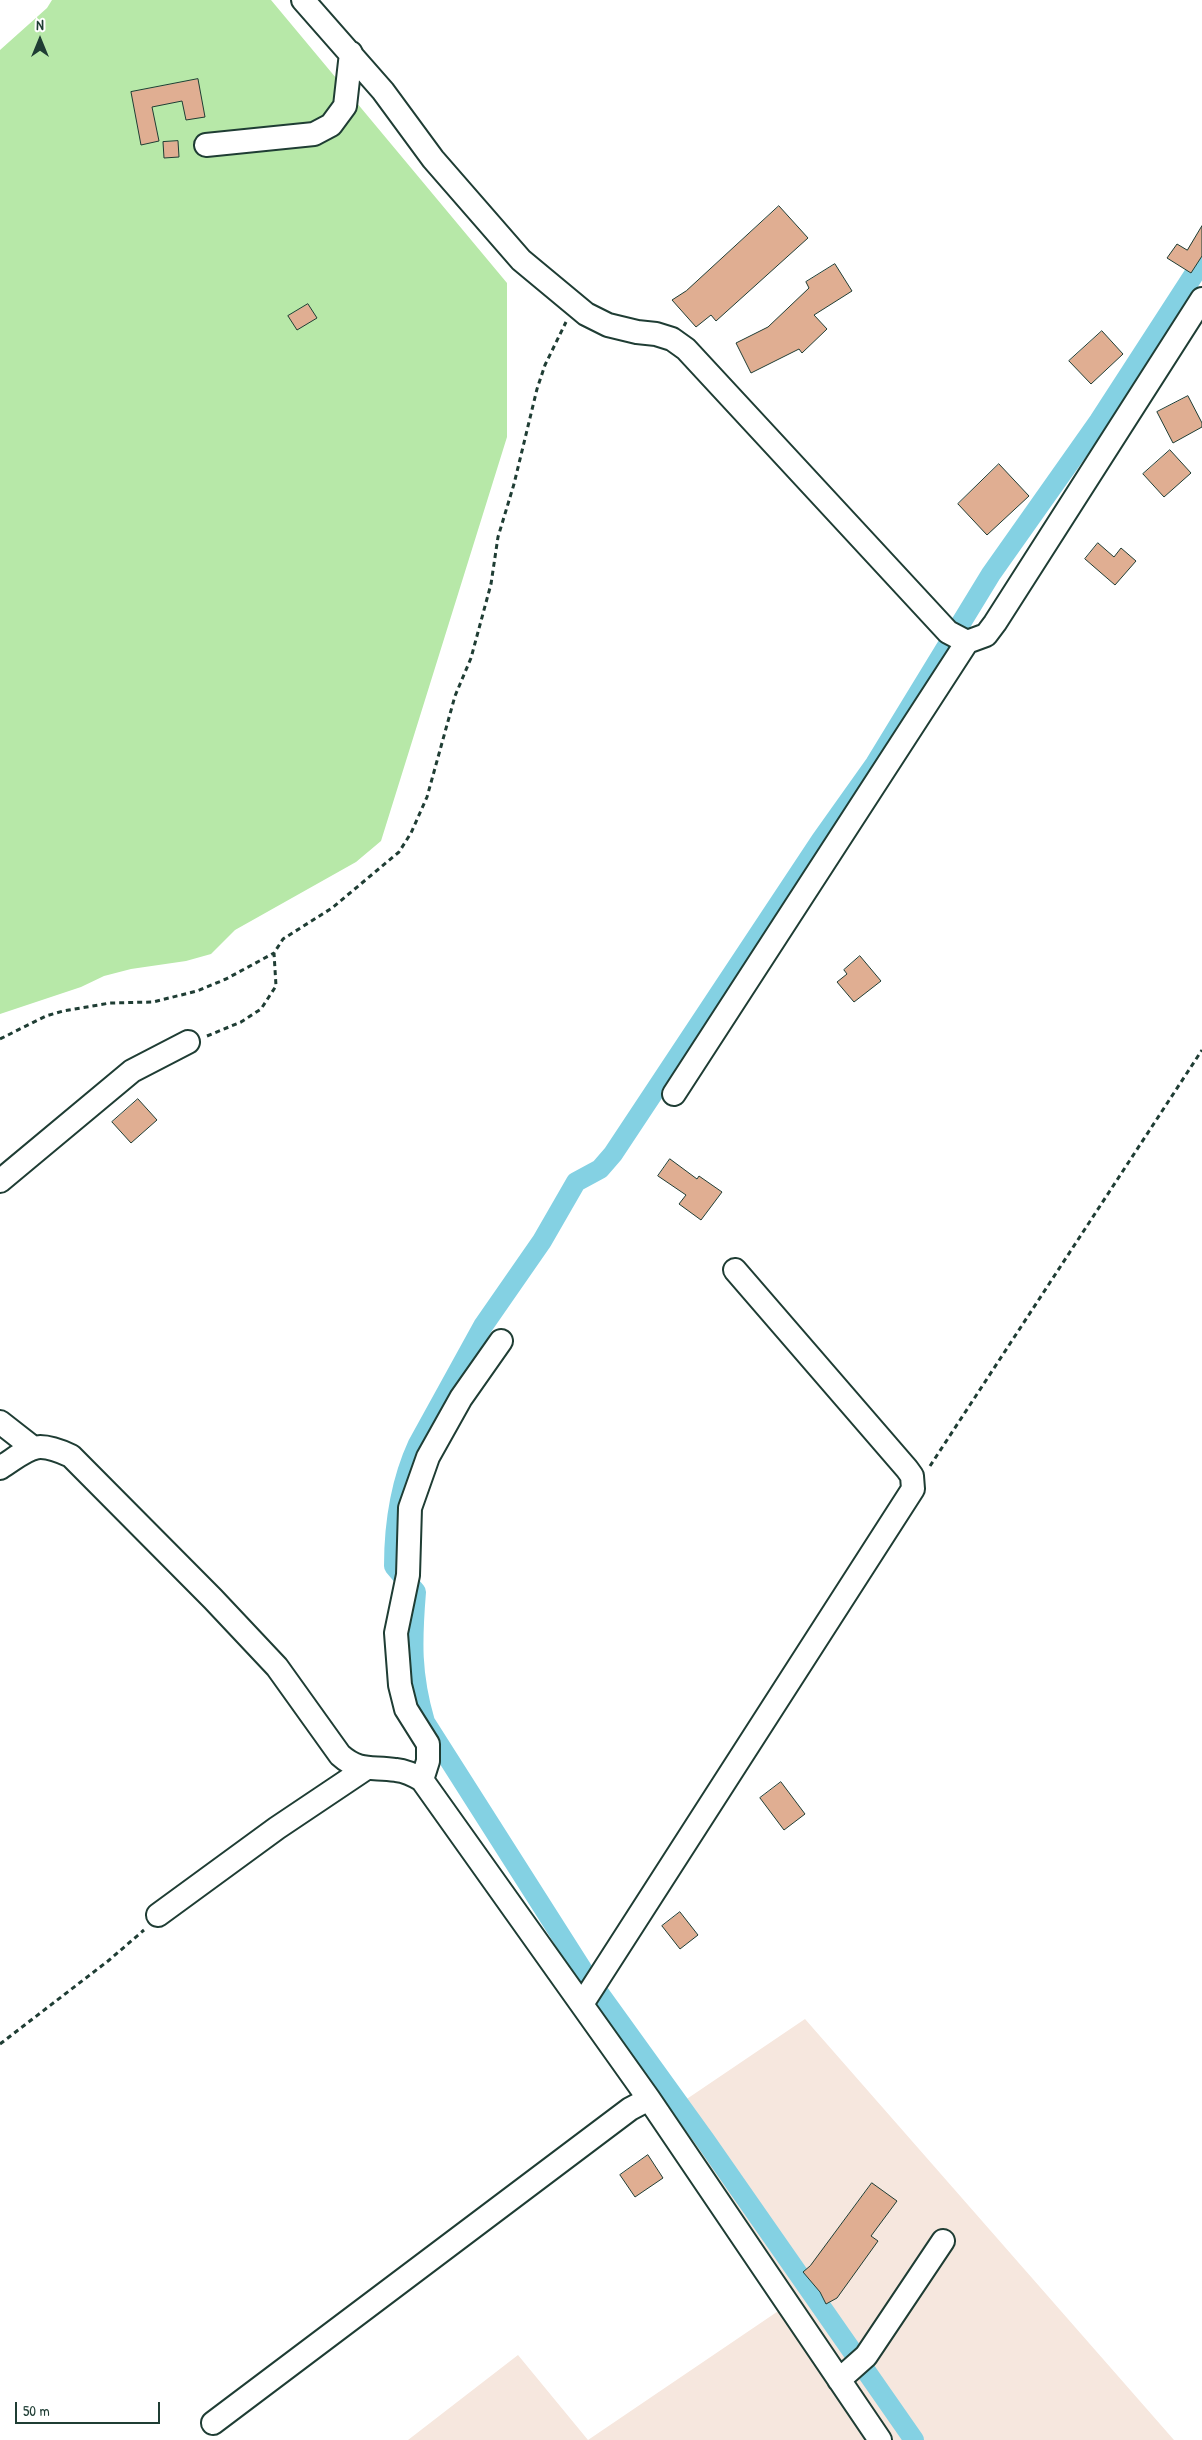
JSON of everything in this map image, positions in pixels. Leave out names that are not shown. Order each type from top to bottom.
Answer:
[{"type":"street","points":[[313,4],[383,91],[433,159],[514,253],[586,314],[608,325],[672,339],[686,349],[959,638]]},
{"type":"street","points":[[206,145],[314,134],[331,125],[345,106],[351,53]]},
{"type":"street","points":[[959,638],[986,635],[995,623],[1202,299]]},
{"type":"street","points":[[674,1094],[959,638]]},
{"type":"street","points":[[0,1180],[132,1071],[188,1042]]},
{"type":"street","points":[[582,2004],[913,1489],[912,1476],[908,1469],[735,1270]]},
{"type":"street","points":[[422,1780],[428,1761],[428,1744],[406,1709],[400,1685],[396,1633],[408,1574],[410,1508],[428,1457],[461,1398],[501,1341]]},
{"type":"street","points":[[0,1422],[32,1447]]},
{"type":"street","points":[[0,1468],[32,1447],[42,1446],[71,1456],[214,1599],[277,1667],[340,1755],[350,1764],[365,1769],[397,1770],[422,1780],[649,2099],[852,2369],[880,2440]]},
{"type":"street","points":[[158,1915],[277,1828],[365,1769]]},
{"type":"street","points":[[213,2423],[630,2108],[649,2099]]},
{"type":"street","points":[[852,2369],[943,2241]]},
{"type":"path","points":[[0,1039],[46,1016],[63,1011],[110,1003],[153,1002],[197,991],[240,972],[274,953],[283,939],[332,908],[399,852],[420,814],[442,749],[455,696],[475,643],[490,584],[498,537],[514,484],[537,389],[561,328],[576,305]]},
{"type":"path","points":[[188,1042],[241,1022],[261,1009],[276,986],[274,953]]},
{"type":"path","points":[[913,1489],[1202,1050]]},
{"type":"path","points":[[0,2044],[137,1938],[158,1915]]},
{"type":"shaded area","points":[[805,2019],[1174,2440],[588,2440],[796,2299],[669,2111]]},
{"type":"shaded area","points":[[518,2355],[588,2440],[408,2440]]},
{"type":"green space","points":[[52,0],[271,0],[507,283],[507,437],[381,841],[356,862],[235,930],[211,954],[186,961],[131,969],[104,976],[81,987],[0,1014],[0,50],[47,8]]},
{"type":"building","points":[[198,79],[205,117],[186,120],[182,101],[152,107],[159,141],[141,145],[131,92]]},
{"type":"building","points":[[178,141],[179,157],[164,158],[163,142]]},
{"type":"building","points":[[779,206],[808,238],[716,321],[711,315],[696,327],[672,300],[686,291]]},
{"type":"building","points":[[1202,226],[1202,256],[1191,273],[1167,258],[1177,244],[1187,250]]},
{"type":"building","points":[[835,264],[852,291],[814,315],[827,329],[802,353],[799,349],[751,373],[736,343],[768,327],[809,288],[806,282]]},
{"type":"building","points":[[308,304],[317,318],[297,330],[288,316]]},
{"type":"building","points":[[1102,331],[1123,354],[1091,384],[1069,361]]},
{"type":"building","points":[[1188,396],[1202,423],[1202,427],[1173,443],[1157,412]]},
{"type":"building","points":[[1170,450],[1191,473],[1164,497],[1143,474]]},
{"type":"building","points":[[999,464],[1029,496],[987,535],[958,504]]},
{"type":"building","points":[[1098,543],[1114,557],[1121,548],[1136,561],[1115,585],[1085,559]]},
{"type":"building","points":[[860,956],[881,981],[854,1002],[837,982],[847,974],[844,970]]},
{"type":"building","points":[[138,1099],[157,1120],[131,1143],[112,1122]]},
{"type":"building","points":[[670,1159],[697,1179],[699,1176],[722,1192],[701,1220],[679,1204],[686,1195],[658,1176]]},
{"type":"building","points":[[781,1782],[805,1814],[784,1830],[760,1798]]},
{"type":"building","points":[[680,1912],[698,1935],[680,1949],[662,1926]]},
{"type":"building","points":[[648,2155],[663,2178],[635,2197],[620,2175]]},
{"type":"building","points":[[872,2183],[897,2201],[871,2236],[878,2241],[837,2298],[826,2304],[820,2292],[803,2272],[810,2266]]},
{"type":"waterway","points":[[914,2440],[705,2140],[584,1972],[425,1722],[415,1673],[414,1626],[416,1592],[394,1566],[397,1519],[407,1473],[418,1444],[483,1326],[542,1241],[576,1182],[600,1169],[613,1154],[821,840],[875,764],[991,574],[1099,421],[1202,262]]}]
